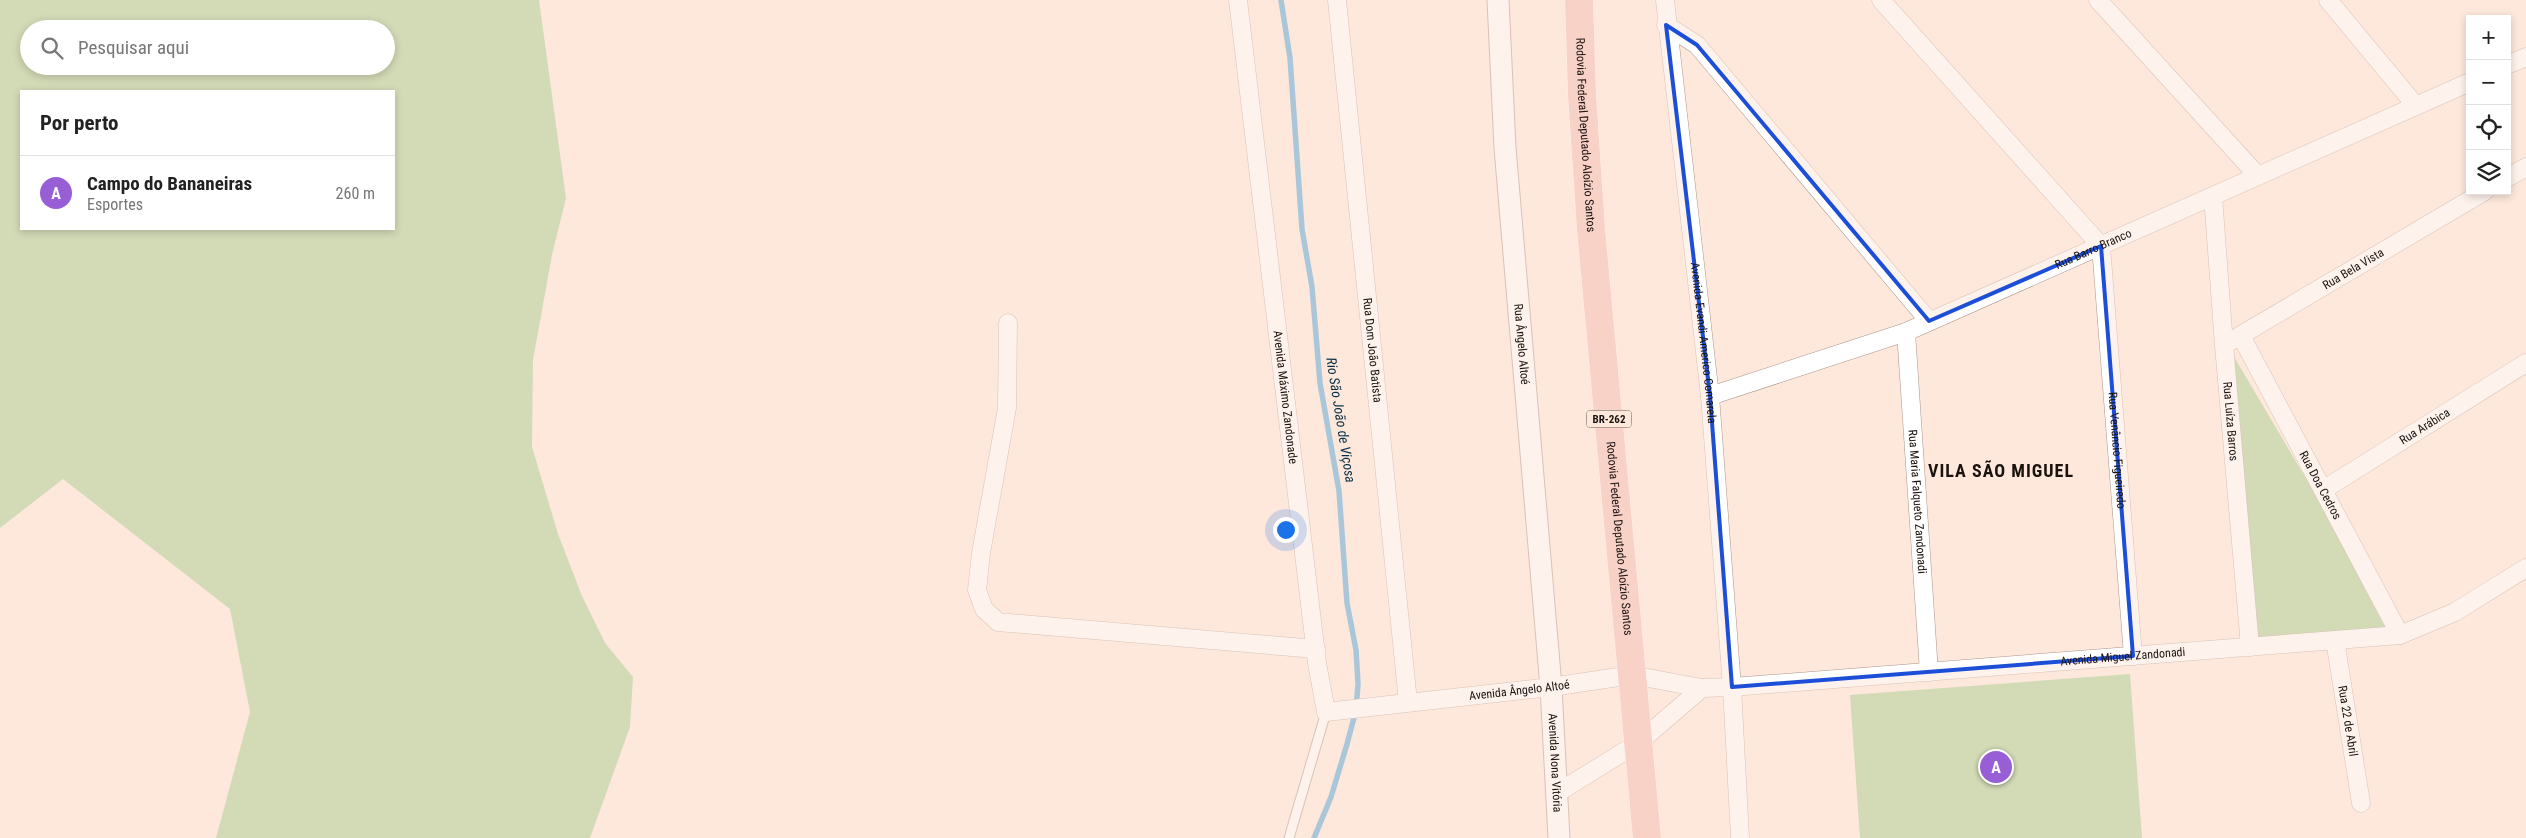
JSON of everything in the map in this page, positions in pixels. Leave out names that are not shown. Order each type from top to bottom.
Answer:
[{"type":"highway","name":"Rodovia Federal Deputado Aloízio Santos","points":[[1579,0],[1582,95],[1591,229],[1647,838]]},
{"type":"street","name":"Avenida Máximo Zandonade","points":[[1238,0],[1316,649],[1330,712]]},
{"type":"street","name":"Rua Dom João Batista","points":[[1337,0],[1401,703]]},
{"type":"street","name":"Rua Ângelo Altoé","points":[[1498,0],[1506,158],[1551,687]]},
{"type":"street","name":"Avenida Evandi Americo Comarela","points":[[1664,0],[1710,396],[1732,687],[1740,838]]},
{"type":"street","points":[[1881,0],[2101,246]]},
{"type":"street","points":[[2098,0],[2258,176]]},
{"type":"street","points":[[2328,0],[2416,106]]},
{"type":"street","points":[[1666,25],[1698,45],[1929,321]]},
{"type":"street","points":[[2511,63],[2526,57]]},
{"type":"street","name":"Rua Barro Branco","points":[[1710,396],[1906,332],[2466,84]]},
{"type":"street","points":[[2511,176],[2526,167]]},
{"type":"street","name":"Rua Bela Vista","points":[[2224,345],[2478,195]]},
{"type":"street","name":"Rua Luíza Barros","points":[[2213,196],[2250,646]]},
{"type":"street","name":"Rua Venâncio Figueiredo","points":[[2101,246],[2133,656]]},
{"type":"street","points":[[1008,324],[1007,408],[981,553],[977,590],[984,609],[998,622],[1006,623],[1316,649]]},
{"type":"street","name":"Rua Maria Falqueto Zandonadi","points":[[1906,332],[1928,672]]},
{"type":"street","name":"Rua Doa Cedros","points":[[2241,336],[2400,635]]},
{"type":"street","name":"Rua Arábica","points":[[2323,490],[2526,363]]},
{"type":"street","name":"Avenida Miguel Zandonadi","points":[[1632,675],[1702,688],[1732,687],[2400,635],[2455,612],[2526,568]]},
{"type":"street","name":"Rua 22 de Abril","points":[[2335,640],[2361,803]]},
{"type":"street","name":"Avenida Ângelo Altoé","points":[[1401,703],[1551,687],[1632,675]]},
{"type":"street","name":"Avenida Nona Vitória","points":[[1551,687],[1560,838]]},
{"type":"street","points":[[1557,793],[1638,743],[1702,688]]},
{"type":"street","points":[[1330,712],[1401,703]]},
{"type":"lane","points":[[1289,838],[1330,712]]},
{"type":"highlighted area","points":[[1666,25],[1697,45],[1929,321],[2101,246],[2133,656],[1732,687],[1710,396]]},
{"type":"green space","points":[[0,0],[539,0],[566,198],[552,255],[533,360],[532,447],[558,534],[582,596],[605,643],[633,677],[630,727],[590,838],[216,838],[250,712],[230,609],[63,479],[0,528]]},
{"type":"green space","points":[[2227,345],[2398,634],[2252,645]]},
{"type":"green space","points":[[2130,674],[2142,838],[1860,838],[1850,695]]},
{"type":"waterway","name":"Rio São João de Viçosa","points":[[1281,0],[1290,58],[1302,229],[1312,287],[1320,383],[1339,491],[1347,603],[1356,650],[1358,684],[1356,710],[1347,744],[1331,797],[1314,838]]},
{"type":"place","name":"Campo do Bananeiras","points":[[1996,767]]},
{"type":"district","name":"VILA SÃO MIGUEL","points":[[2001,471]]}]
